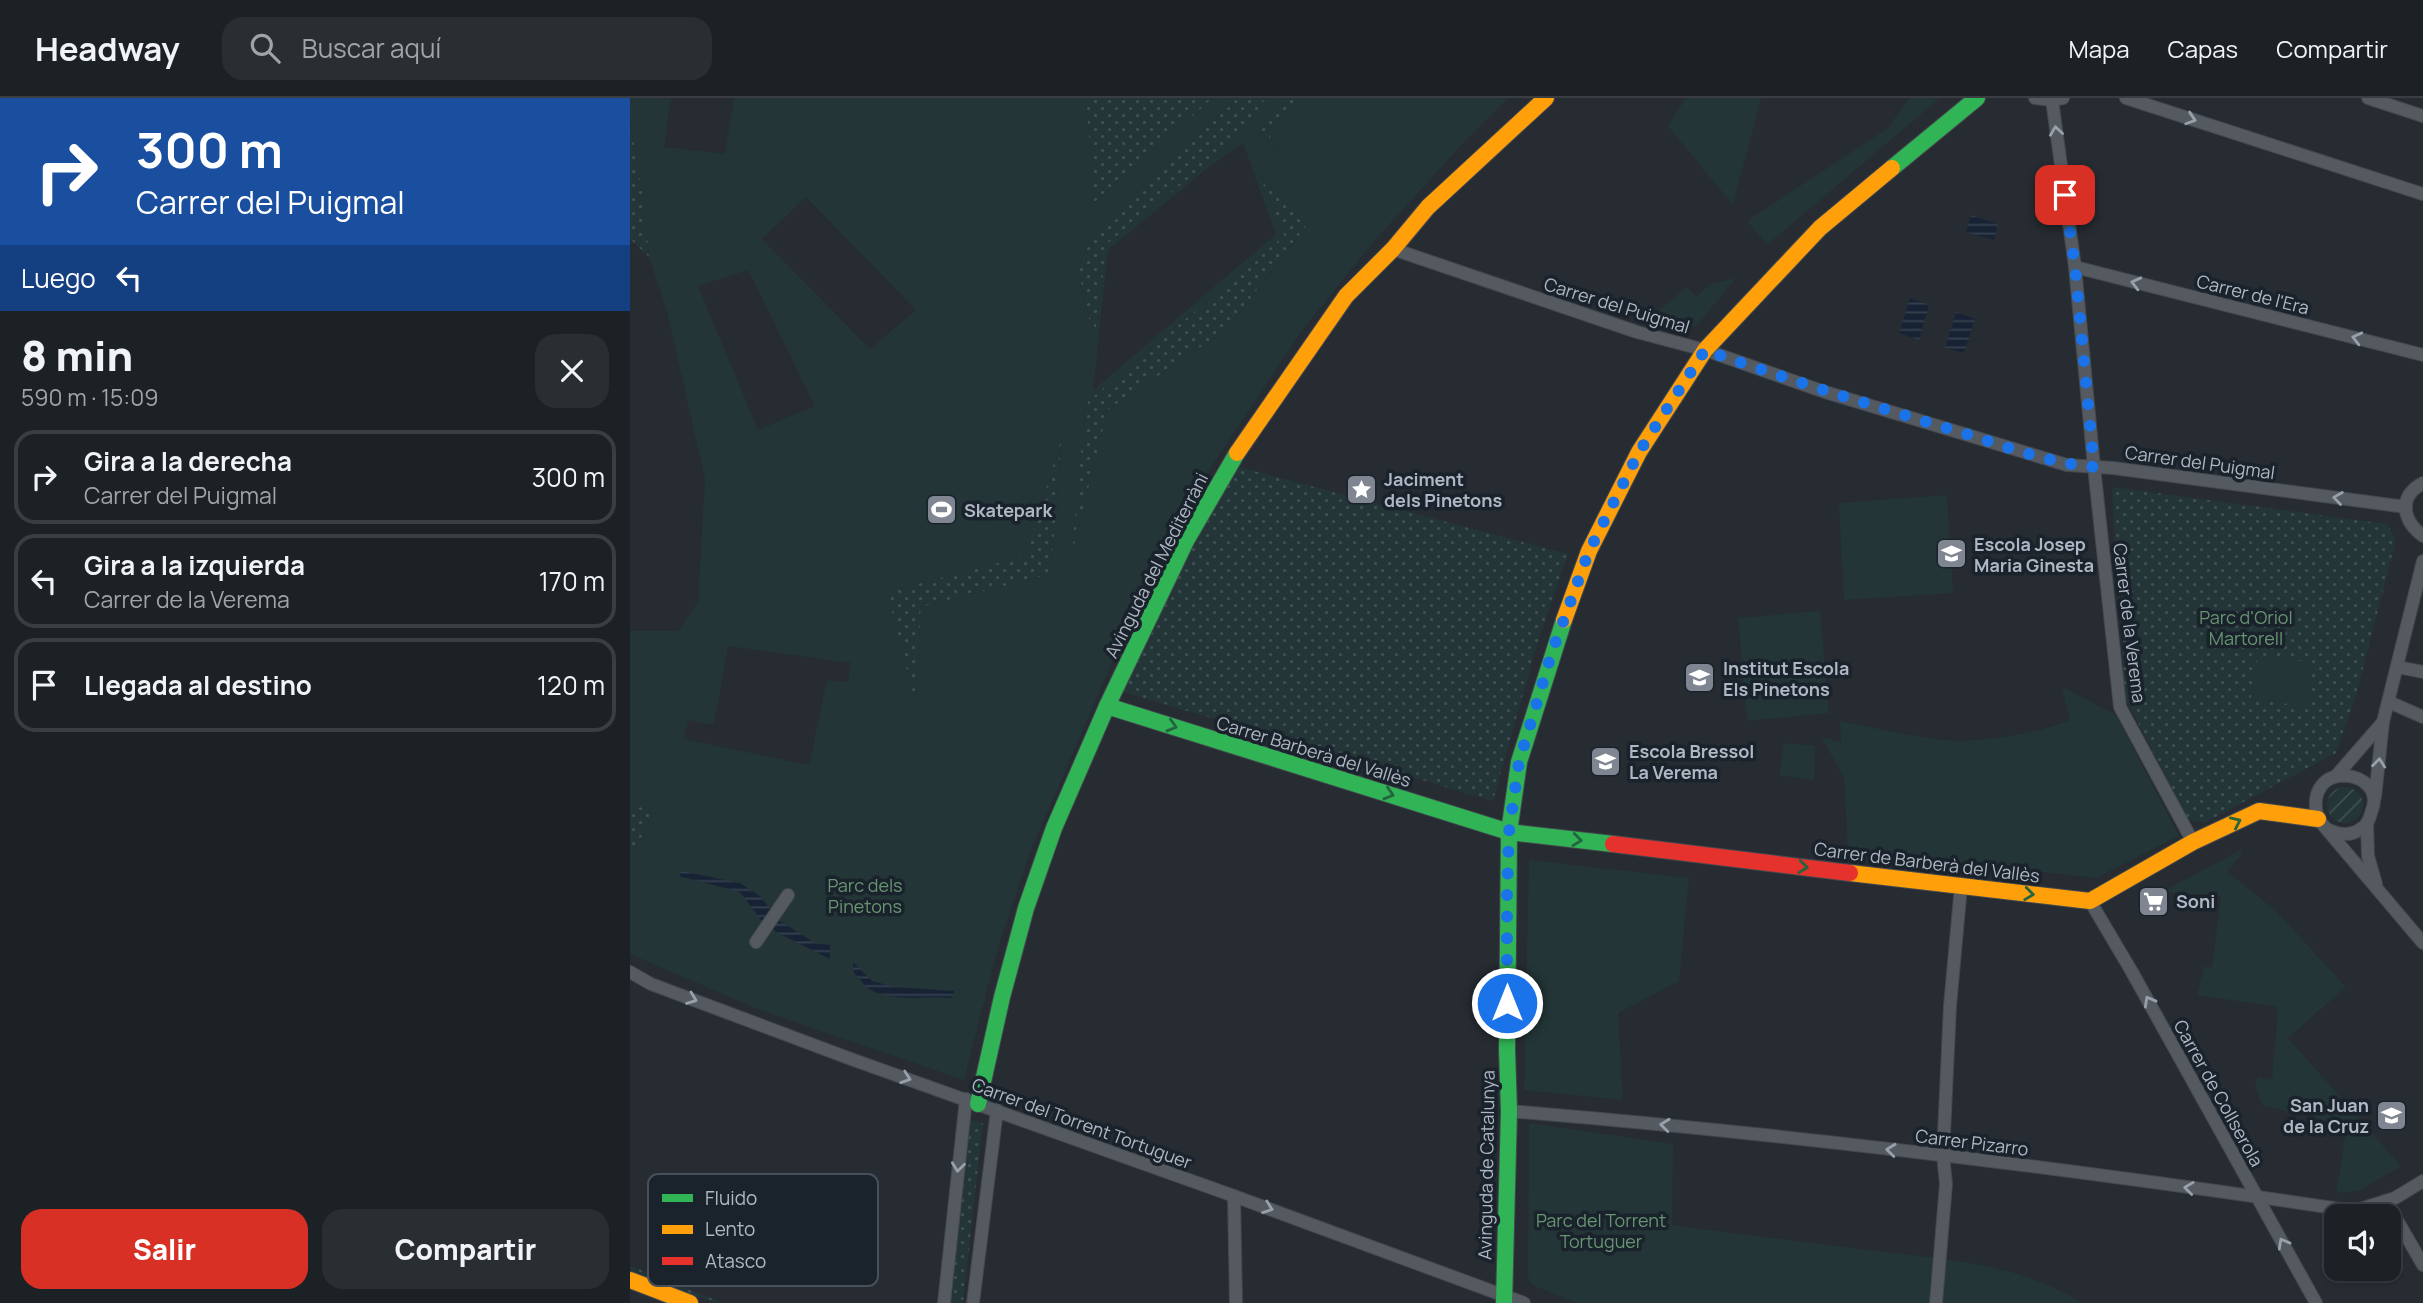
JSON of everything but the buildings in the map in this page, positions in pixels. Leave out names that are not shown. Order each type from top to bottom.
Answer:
[{"type":"street","name":"Avinguda del Mediterràni","points":[[944,1303],[972,1101],[1026,908],[1054,828],[1107,706],[1186,541],[1240,448],[1346,296],[1428,207],[1546,98]]},
{"type":"street","name":"Avinguda de Catalunya","points":[[1504,1299],[1509,1111],[1509,832],[1519,762],[1552,652],[1589,551],[1639,452],[1705,350],[1820,228],[1978,98]]},
{"type":"street","points":[[2035,98],[2057,99]]},
{"type":"street","points":[[2126,98],[2423,194]]},
{"type":"street","points":[[2368,98],[2423,116]]},
{"type":"street","name":"Carrer de la Verema","points":[[2057,99],[2120,706],[2193,842]]},
{"type":"street","name":"Carrer del Puigmal","points":[[1392,249],[1637,332],[1705,350],[1825,392],[2067,465],[2406,507]]},
{"type":"street","name":"Carrer de l'Era","points":[[2075,267],[2423,355]]},
{"type":"street","points":[[2423,483],[2411,493],[2406,507],[2406,517],[2411,527],[2423,536]]},
{"type":"street","points":[[2378,891],[2368,856],[2367,825],[2374,804],[2384,722],[2423,561]]},
{"type":"street","points":[[2398,667],[2423,672]]},
{"type":"street","points":[[2389,702],[2423,717]]},
{"type":"street","name":"Carrer Barberà del Vallès","points":[[1107,706],[1509,832]]},
{"type":"street","points":[[2336,776],[2384,722]]},
{"type":"street","points":[[2374,804],[2373,795],[2363,780],[2346,774],[2325,782],[2317,793],[2314,806],[2322,824],[2423,943]]},
{"type":"street","points":[[2090,901],[2193,842],[2259,811],[2322,824],[2343,835],[2352,834],[2367,825]]},
{"type":"street","name":"Carrer de Barberà del Vallès","points":[[1509,832],[2090,901]]},
{"type":"street","points":[[1936,1303],[1946,1184],[1943,1155],[1950,1006],[1961,886]]},
{"type":"street","points":[[756,942],[788,895]]},
{"type":"street","name":"Carrer de Collserola","points":[[2090,901],[2316,1303]]},
{"type":"street","name":"Carrer del Torrent Tortuguer","points":[[630,972],[651,984],[764,1026],[1234,1196],[1504,1299],[1524,1303]]},
{"type":"street","points":[[973,1303],[997,1110]]},
{"type":"street","name":"Carrer Pizarro","points":[[1509,1111],[1619,1120],[1943,1155],[2354,1211],[2395,1198],[2423,1181]]},
{"type":"street","points":[[1234,1196],[1236,1303]]},
{"type":"street","points":[[2386,1201],[2423,1265]]},
{"type":"street","points":[[630,1280],[690,1303]]},
{"type":"green space","name":"Parc dels Pinetons","points":[[630,98],[671,98],[664,147],[725,154],[734,98],[1086,98],[1094,203],[1213,98],[1238,98],[1091,234],[1078,270],[1091,328],[1095,334],[1107,244],[1237,140],[1266,98],[1282,98],[1260,132],[1292,168],[1267,132],[1302,98],[1508,98],[1463,143],[1370,246],[1301,332],[1194,493],[1132,616],[1030,853],[999,944],[964,1080],[760,1010],[630,954],[630,861],[653,813],[630,802],[630,631],[678,631],[698,602],[705,479],[667,311],[649,257],[645,209],[630,120]],"holes":[[[1243,143],[1276,234],[1093,390],[1108,250],[1209,167]],[[1260,176],[1307,226],[1226,330],[1108,410],[1071,557],[1088,401],[1284,236]],[[806,197],[916,310],[870,349],[762,239]],[[748,270],[815,406],[758,430],[698,286]],[[1062,438],[1051,574],[921,607],[916,705],[887,592],[1025,556]],[[728,646],[851,663],[848,682],[827,680],[809,765],[684,739],[688,720],[714,725]]]},
{"type":"green space","points":[[1086,98],[1213,98],[1093,204]]},
{"type":"green space","points":[[1238,98],[1266,98],[1237,140],[1108,244],[1096,334],[1091,328],[1078,269],[1091,234]]},
{"type":"green space","points":[[1282,98],[1302,98],[1267,132],[1299,176],[1260,132]]},
{"type":"green space","points":[[1686,98],[1761,98],[1733,205],[1668,126]]},
{"type":"green space","points":[[1909,98],[1940,98],[1767,245],[1747,221],[1888,128]]},
{"type":"green space","points":[[630,120],[645,209],[649,257],[630,239]]},
{"type":"green space","points":[[1258,174],[1307,225],[1226,330],[1108,410],[1070,563],[1088,401],[1284,236]]},
{"type":"green space","points":[[1736,278],[1697,325],[1689,327],[1651,317],[1687,287],[1696,297],[1711,284]]},
{"type":"green space","points":[[1062,434],[1051,574],[921,607],[916,708],[887,592],[1025,555]]},
{"type":"green space","points":[[1239,467],[1568,554],[1536,648],[1493,801],[1123,692],[1191,547]]},
{"type":"green space","name":"Parc d'Oriol Martorell","points":[[2112,487],[2387,524],[2396,540],[2356,696],[2336,753],[2204,823],[2188,819],[2124,696],[2122,599],[2117,581]]},
{"type":"green space","points":[[1947,495],[1953,593],[1844,600],[1839,503]]},
{"type":"green space","points":[[1820,611],[1829,713],[1747,721],[1738,618]]},
{"type":"green space","points":[[2258,655],[2314,663],[2306,707],[2251,698]]},
{"type":"green space","points":[[2062,687],[2116,715],[2179,836],[2096,878],[1848,851],[1844,777],[1821,737],[1841,742],[1840,721],[1936,739],[1970,741],[2004,737],[2070,721]]},
{"type":"green space","points":[[1784,743],[1815,746],[1814,780],[1779,775]]},
{"type":"green space","points":[[2345,787],[2358,792],[2363,805],[2358,818],[2345,823],[2332,818],[2327,805],[2332,792]]},
{"type":"green space","points":[[630,802],[653,813],[630,861]]},
{"type":"green space","points":[[2241,850],[2241,856],[2227,871],[2277,912],[2346,987],[2288,1038],[2401,1166],[2358,1191],[2336,1193],[2347,1126],[2262,1105],[2255,1085],[2258,1077],[2272,1080],[2278,1007],[2197,995],[2204,967],[2212,967],[2221,896],[2168,892],[2169,888]]},
{"type":"green space","points":[[1529,860],[1689,878],[1679,981],[1618,1013],[1623,1100],[1524,1090]]},
{"type":"green space","points":[[971,1120],[983,1123],[963,1303],[950,1303]]},
{"type":"green space","name":"Parc del Torrent Tortuguer","points":[[1529,1123],[1673,1144],[1672,1225],[1978,1264],[2032,1279],[2082,1303],[1577,1303],[1532,1285],[1528,1277]]},
{"type":"green space","points":[[630,1266],[648,1273],[648,1277],[630,1270]]},
{"type":"green space","points":[[671,1286],[680,1286],[723,1303],[715,1303]]},
{"type":"water","points":[[1971,215],[1998,224],[1994,240],[1966,232]]},
{"type":"water","points":[[1910,298],[1929,305],[1919,340],[1899,333]]},
{"type":"water","points":[[1956,312],[1975,319],[1964,353],[1945,348]]},
{"type":"water","points":[[682,871],[740,883],[761,897],[778,920],[815,943],[830,945],[830,959],[778,933],[760,919],[740,892],[679,876]]},
{"type":"water","points":[[853,962],[872,981],[895,987],[954,991],[952,998],[897,997],[877,993],[869,989],[854,973]]},
{"type":"traffic: fast","points":[[1892,168],[1977,98]]},
{"type":"traffic: fast","points":[[978,1104],[1002,997],[1026,908],[1054,828],[1107,706],[1186,541],[1237,453]]},
{"type":"traffic: fast","points":[[1504,1303],[1509,1111],[1509,832],[1519,762],[1564,620]]},
{"type":"traffic: fast","points":[[1107,706],[1509,832],[1613,844]]},
{"type":"traffic: slow","points":[[1237,453],[1346,296],[1393,249],[1428,207],[1546,98]]},
{"type":"traffic: slow","points":[[1564,620],[1589,551],[1639,452],[1705,350],[1820,228],[1892,168]]},
{"type":"traffic: slow","points":[[1850,873],[2090,901],[2193,842],[2259,811],[2318,819]]},
{"type":"traffic: slow","points":[[630,1280],[690,1303]]},
{"type":"traffic: jam","points":[[1613,844],[1850,873]]},
{"type":"place","name":"Jaciment dels Pinetons","points":[[1361,489]]},
{"type":"place","name":"Skatepark","points":[[941,510]]},
{"type":"place","name":"Escola Josep Maria Ginesta","points":[[1951,554]]},
{"type":"place","name":"Institut Escola Els Pinetons","points":[[1700,678]]},
{"type":"place","name":"Escola Bressol La Verema","points":[[1606,761]]},
{"type":"place","name":"Soni","points":[[2153,901]]},
{"type":"place","name":"San Juan de la Cruz","points":[[2392,1115]]},
{"type":"route","points":[[1507,1003],[1509,832],[1519,762],[1552,652],[1589,551],[1639,452],[1705,350],[1825,392],[2067,465],[2094,467],[2075,267],[2065,195]]}]
